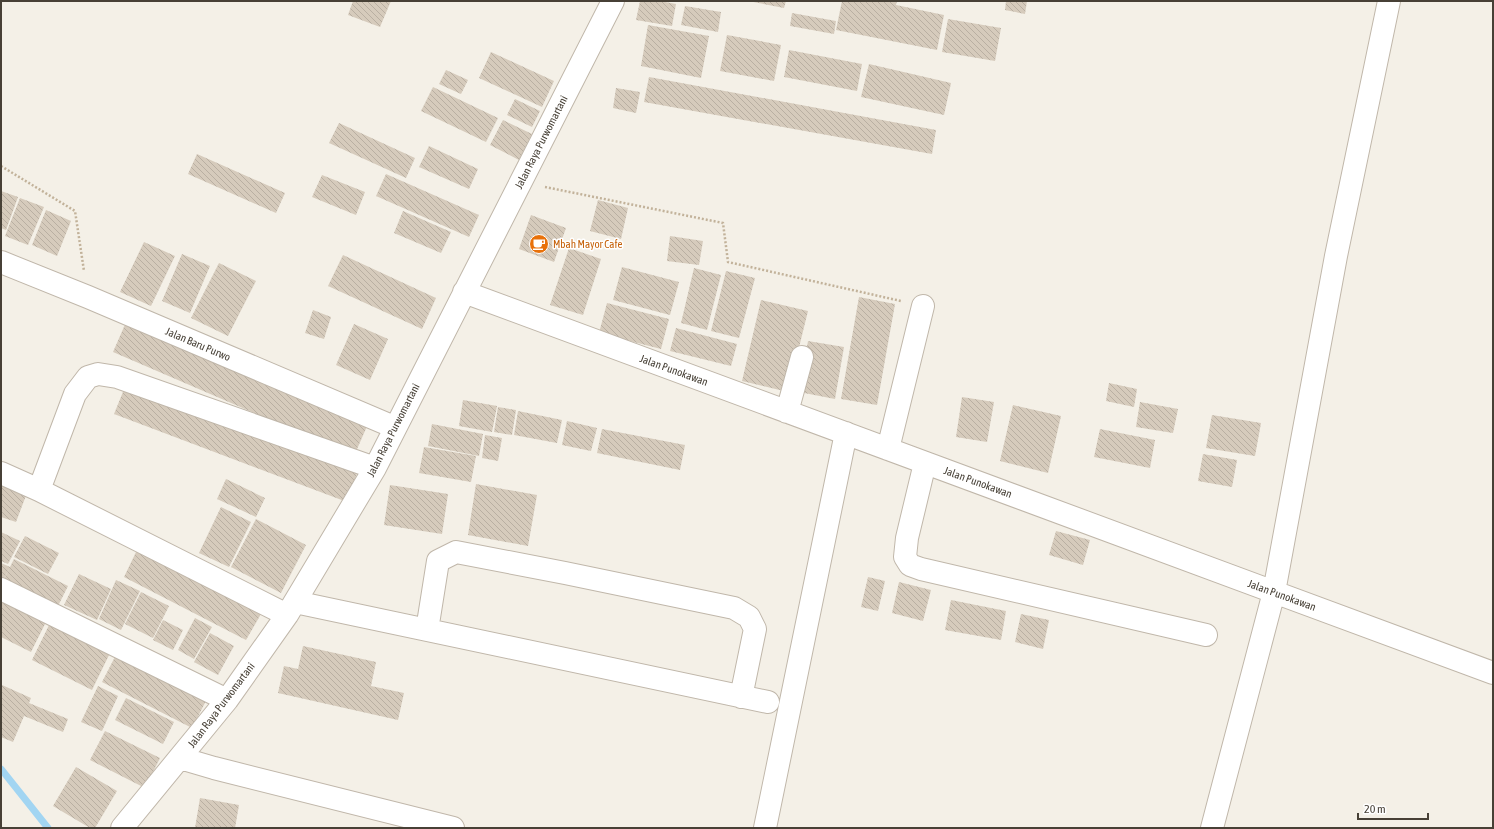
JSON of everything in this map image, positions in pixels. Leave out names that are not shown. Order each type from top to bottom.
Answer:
[{"type":"street","name":"Jalan Raya Purwomartani","points":[[122,828],[227,700],[291,608],[375,468],[394,428],[613,1]]},
{"type":"street","points":[[1212,828],[1274,592],[1336,256],[1389,1]]},
{"type":"street","name":"Jalan Baru Purwo","points":[[1,262],[88,297],[394,428]]},
{"type":"street","name":"Jalan Punokawan","points":[[464,292],[1493,673]]},
{"type":"street","points":[[888,449],[923,306]]},
{"type":"street","points":[[787,412],[802,357]]},
{"type":"street","points":[[39,490],[76,394],[88,377],[98,374],[118,377],[375,468]]},
{"type":"street","points":[[766,828],[846,433]]},
{"type":"street","points":[[925,463],[907,538],[905,557],[910,565],[921,569],[1206,635]]},
{"type":"street","points":[[1,473],[291,608],[427,630],[768,702]]},
{"type":"street","points":[[427,630],[438,561],[456,552],[734,608],[749,617],[755,629],[741,697]]},
{"type":"street","points":[[1,590],[227,700]]},
{"type":"street","points":[[180,758],[221,770],[453,828]]},
{"type":"path","points":[[1,166],[75,211],[88,297]]},
{"type":"path","points":[[568,191],[722,223],[728,262],[923,306]]},
{"type":"building","points":[[353,1],[391,1],[380,27],[348,15]]},
{"type":"building","points":[[640,1],[660,1],[676,4],[672,26],[636,20]]},
{"type":"building","points":[[748,1],[786,1],[784,8]]},
{"type":"building","points":[[842,1],[897,1],[896,5],[944,15],[937,50],[836,30]]},
{"type":"building","points":[[1006,1],[1027,1],[1025,14],[1005,10]]},
{"type":"building","points":[[685,6],[721,12],[718,32],[681,25]]},
{"type":"building","points":[[792,13],[836,21],[834,34],[790,26]]},
{"type":"building","points":[[948,19],[1001,28],[995,61],[942,52]]},
{"type":"building","points":[[648,25],[709,36],[701,78],[641,66]]},
{"type":"building","points":[[727,35],[781,45],[774,81],[720,71]]},
{"type":"building","points":[[789,50],[862,64],[857,91],[784,77]]},
{"type":"building","points":[[491,52],[554,81],[542,107],[479,78]]},
{"type":"building","points":[[869,64],[951,83],[944,115],[861,97]]},
{"type":"building","points":[[446,70],[468,80],[461,94],[439,84]]},
{"type":"building","points":[[649,77],[936,130],[932,154],[644,102]]},
{"type":"building","points":[[433,87],[498,118],[486,142],[421,111]]},
{"type":"building","points":[[616,88],[640,92],[636,113],[613,108]]},
{"type":"building","points":[[515,99],[540,111],[532,127],[507,115]]},
{"type":"building","points":[[503,120],[532,134],[519,160],[490,145]]},
{"type":"building","points":[[339,123],[415,158],[406,178],[329,143]]},
{"type":"building","points":[[429,146],[478,169],[469,189],[419,167]]},
{"type":"building","points":[[197,154],[285,193],[276,213],[188,174]]},
{"type":"building","points":[[386,174],[479,215],[469,237],[376,196]]},
{"type":"building","points":[[322,175],[365,192],[356,215],[312,197]]},
{"type":"building","points":[[1,191],[18,197],[6,230],[1,228]]},
{"type":"building","points":[[20,198],[44,207],[28,245],[5,236]]},
{"type":"building","points":[[598,200],[628,208],[621,239],[590,231]]},
{"type":"building","points":[[46,210],[71,221],[57,256],[32,245]]},
{"type":"building","points":[[403,211],[451,232],[441,253],[394,233]]},
{"type":"building","points":[[531,215],[566,228],[554,262],[519,249]]},
{"type":"building","points":[[670,236],[703,241],[699,265],[667,261]]},
{"type":"building","points":[[144,242],[175,256],[151,306],[120,292]]},
{"type":"building","points":[[569,248],[601,259],[583,315],[550,305]]},
{"type":"building","points":[[182,254],[210,266],[190,313],[162,301]]},
{"type":"building","points":[[343,255],[436,298],[422,329],[328,286]]},
{"type":"building","points":[[219,263],[256,281],[228,336],[191,318]]},
{"type":"building","points":[[622,267],[679,282],[670,315],[613,300]]},
{"type":"building","points":[[694,268],[721,275],[707,330],[681,323]]},
{"type":"building","points":[[726,271],[755,278],[739,338],[711,331]]},
{"type":"building","points":[[859,297],[895,304],[877,405],[841,399]]},
{"type":"building","points":[[761,300],[808,311],[788,392],[742,381]]},
{"type":"building","points":[[607,303],[669,319],[661,349],[599,333]]},
{"type":"building","points":[[313,310],[331,317],[324,339],[305,333]]},
{"type":"building","points":[[127,320],[368,424],[354,456],[113,352]]},
{"type":"building","points":[[354,324],[388,339],[370,380],[336,365]]},
{"type":"building","points":[[676,328],[737,344],[731,366],[670,351]]},
{"type":"building","points":[[808,341],[844,347],[835,399],[799,392]]},
{"type":"building","points":[[127,382],[358,470],[347,502],[114,414]]},
{"type":"building","points":[[1109,383],[1137,389],[1134,407],[1106,401]]},
{"type":"building","points":[[962,397],[994,402],[987,442],[956,437]]},
{"type":"building","points":[[463,400],[497,406],[492,432],[459,426]]},
{"type":"building","points":[[1140,402],[1178,409],[1173,433],[1136,427]]},
{"type":"building","points":[[1013,405],[1061,416],[1048,473],[1000,461]]},
{"type":"building","points":[[498,407],[516,410],[512,435],[494,432]]},
{"type":"building","points":[[518,411],[562,420],[557,443],[514,435]]},
{"type":"building","points":[[1212,415],[1261,423],[1255,456],[1206,448]]},
{"type":"building","points":[[567,421],[597,428],[591,451],[562,445]]},
{"type":"building","points":[[432,424],[483,434],[479,456],[428,446]]},
{"type":"building","points":[[602,429],[685,445],[680,470],[597,453]]},
{"type":"building","points":[[1100,429],[1155,440],[1150,468],[1094,457]]},
{"type":"building","points":[[485,435],[502,438],[498,461],[482,458]]},
{"type":"building","points":[[424,447],[476,456],[471,482],[419,473]]},
{"type":"building","points":[[1203,454],[1237,460],[1232,487],[1198,481]]},
{"type":"building","points":[[226,479],[265,498],[256,517],[217,499]]},
{"type":"building","points":[[1,483],[27,493],[16,522],[1,517]]},
{"type":"building","points":[[476,484],[537,495],[528,546],[468,535]]},
{"type":"building","points":[[390,485],[448,494],[442,534],[384,525]]},
{"type":"building","points":[[221,507],[251,522],[229,567],[199,553]]},
{"type":"building","points":[[256,519],[306,545],[281,593],[231,567]]},
{"type":"building","points":[[1056,531],[1090,540],[1083,565],[1049,555]]},
{"type":"building","points":[[1,532],[20,541],[8,564],[1,561]]},
{"type":"building","points":[[25,536],[59,553],[48,574],[14,557]]},
{"type":"building","points":[[137,550],[261,614],[246,640],[124,577]]},
{"type":"building","points":[[14,559],[68,586],[56,610],[2,583]]},
{"type":"building","points":[[1,563],[10,567],[1,584]]},
{"type":"building","points":[[79,574],[111,589],[97,620],[64,605]]},
{"type":"building","points":[[868,577],[885,581],[878,611],[861,607]]},
{"type":"building","points":[[116,580],[140,591],[121,630],[99,619]]},
{"type":"building","points":[[899,582],[931,590],[923,621],[892,613]]},
{"type":"building","points":[[141,592],[169,606],[153,638],[125,624]]},
{"type":"building","points":[[1,597],[47,620],[31,652],[1,637]]},
{"type":"building","points":[[951,600],[1006,611],[1001,640],[945,630]]},
{"type":"building","points":[[1021,614],[1049,620],[1043,649],[1015,642]]},
{"type":"building","points":[[195,618],[212,627],[194,659],[178,650]]},
{"type":"building","points":[[163,620],[183,630],[173,650],[153,640]]},
{"type":"building","points":[[51,621],[111,651],[92,690],[32,660]]},
{"type":"building","points":[[210,633],[234,646],[218,675],[194,662]]},
{"type":"building","points":[[303,646],[376,662],[371,686],[404,693],[398,720],[278,693],[284,666],[298,669]]},
{"type":"building","points":[[118,651],[208,697],[192,728],[102,682]]},
{"type":"building","points":[[2,685],[31,698],[29,703],[68,719],[63,732],[24,716],[13,742],[1,737]]},
{"type":"building","points":[[98,686],[118,696],[102,731],[81,722]]},
{"type":"building","points":[[126,698],[174,722],[163,744],[115,720]]},
{"type":"building","points":[[105,731],[160,758],[145,788],[90,760]]},
{"type":"building","points":[[76,767],[117,791],[95,828],[90,828],[53,806]]},
{"type":"building","points":[[200,798],[239,805],[235,828],[195,828]]},
{"type":"waterway","points":[[1,769],[48,828]]},
{"type":"place","name":"Mbah Mayor Cafe","points":[[539,244]]}]
